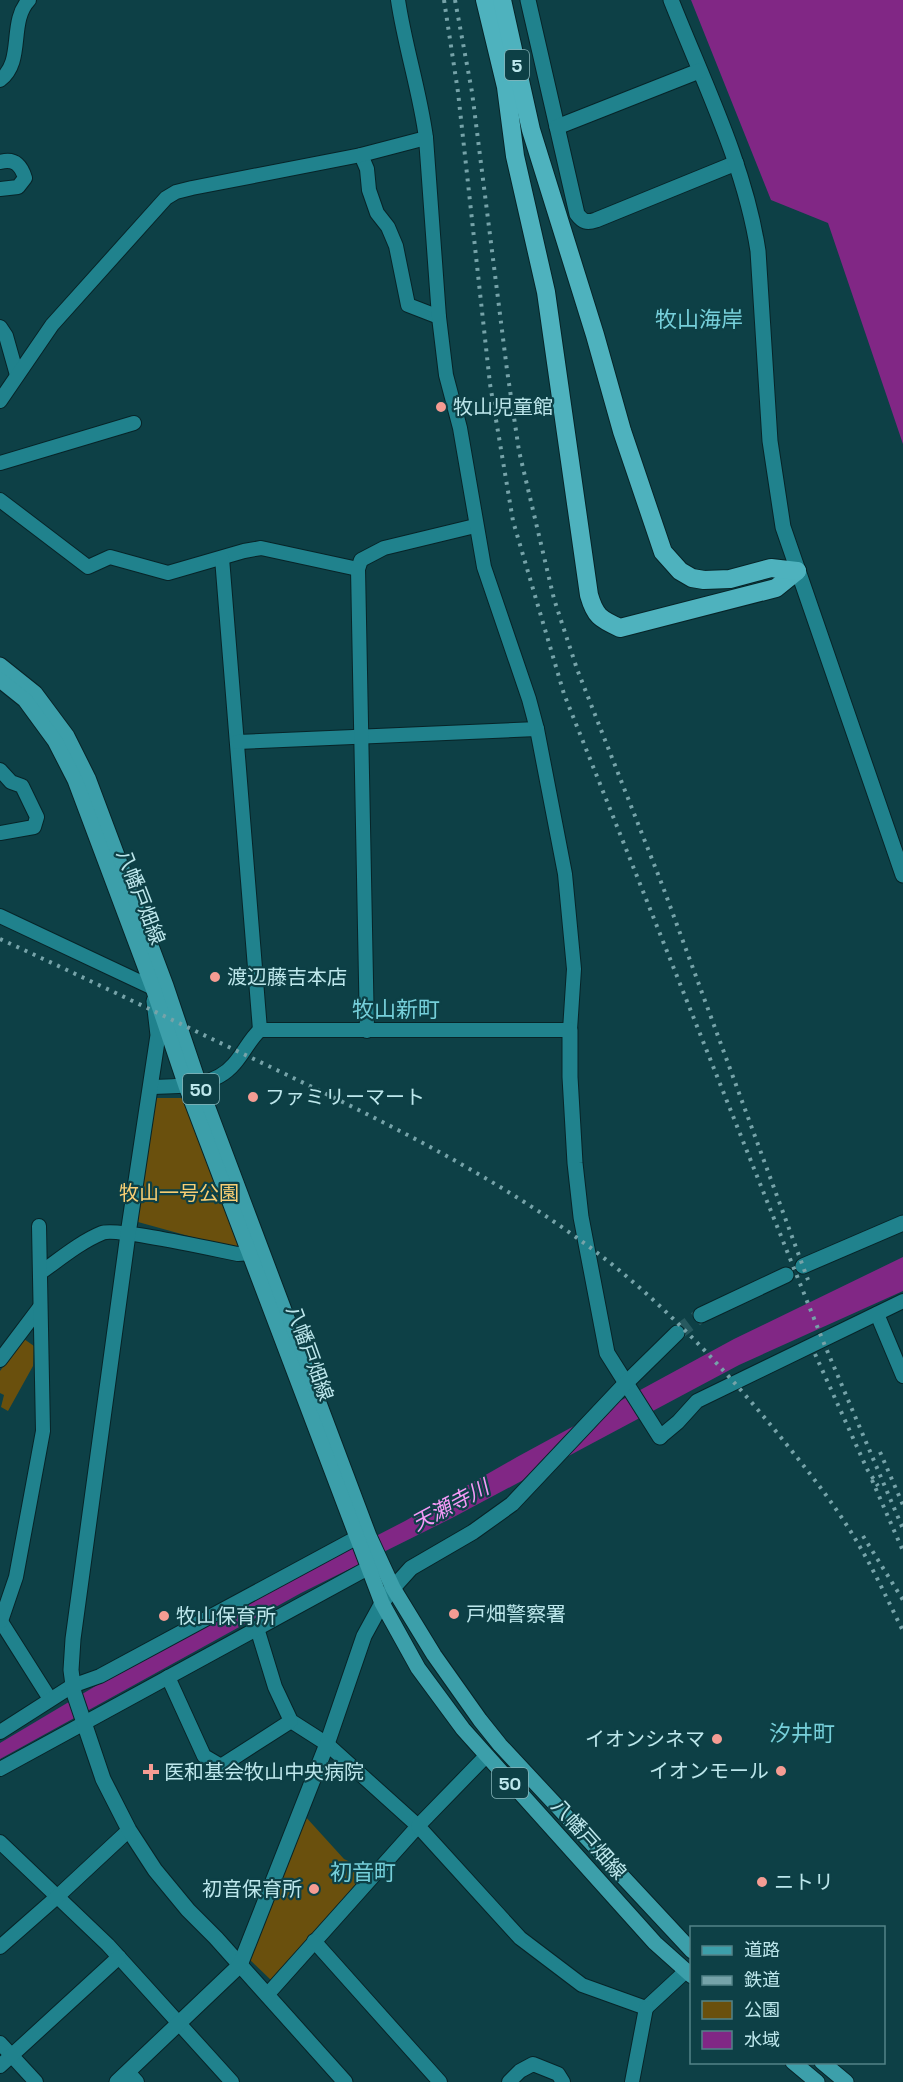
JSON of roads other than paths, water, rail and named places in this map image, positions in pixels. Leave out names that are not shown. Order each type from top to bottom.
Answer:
[{"type":"highway","name":"5","points":[[485,0],[506,87],[515,156],[546,292],[592,607],[599,618],[620,628],[776,588],[797,571]]},
{"type":"highway","name":"5","points":[[502,0],[531,130],[595,335],[622,431],[663,552],[680,571],[692,578],[704,580],[730,579],[771,568],[797,571]]},
{"type":"main road","name":"八幡戸畑線","points":[[0,665],[35,693],[67,736],[88,778],[166,986],[193,1085],[251,1253],[370,1563],[381,1603],[418,1668],[463,1729],[655,1943],[689,1974]]},
{"type":"main road","name":"八幡戸畑線","points":[[0,680],[25,700],[55,741],[75,780],[153,988],[193,1085],[360,1538]]},
{"type":"main road","name":"八幡戸畑線","points":[[370,1563],[393,1588],[434,1655],[500,1745],[690,1949]]},
{"type":"main road","points":[[795,2064],[817,2082]]},
{"type":"main road","points":[[824,2064],[846,2082]]},
{"type":"street","points":[[0,80],[12,65],[19,21],[29,0]]},
{"type":"street","points":[[398,0],[426,138],[439,317],[446,375],[460,428],[475,526],[484,567],[537,729],[565,874],[574,969],[570,1030],[574,1163],[580,1217],[607,1353],[660,1437],[678,1422],[697,1401],[903,1301]]},
{"type":"street","points":[[528,0],[577,214],[581,220],[588,222],[736,163]]},
{"type":"street","points":[[671,0],[736,163],[753,221],[758,251],[770,441],[783,527],[903,875]]},
{"type":"street","points":[[557,127],[699,71]]},
{"type":"street","points":[[0,401],[52,325],[166,198],[176,192],[192,188],[361,155],[426,138]]},
{"type":"street","points":[[361,155],[367,169],[369,190],[377,213],[388,227],[396,246],[408,305],[439,317]]},
{"type":"street","points":[[0,162],[7,160],[17,163],[23,169],[26,178],[18,187],[0,189]]},
{"type":"street","points":[[0,327],[6,336],[17,375]]},
{"type":"street","points":[[0,463],[134,423]]},
{"type":"street","points":[[0,500],[88,567],[110,557],[168,573],[261,548],[358,569]]},
{"type":"street","points":[[367,1031],[358,569],[361,560],[384,548],[475,526]]},
{"type":"street","points":[[222,558],[260,1030]]},
{"type":"street","points":[[237,741],[537,729]]},
{"type":"street","points":[[0,770],[11,782],[22,786],[37,817],[34,827],[0,833]]},
{"type":"street","points":[[0,916],[153,988],[158,1035],[128,1234],[73,1639],[73,1689],[82,1720],[103,1779],[129,1830],[155,1870],[188,1910],[345,2082]]},
{"type":"street","points":[[150,1087],[193,1085],[224,1074],[235,1063],[251,1038],[260,1030],[570,1030]]},
{"type":"street","points":[[803,1266],[903,1223]]},
{"type":"street","points":[[39,1226],[43,1431],[15,1577],[1,1620],[50,1699]]},
{"type":"street","points":[[40,1273],[104,1231],[238,1254],[251,1253]]},
{"type":"street","points":[[700,1315],[786,1275]]},
{"type":"street","points":[[0,1360],[40,1307]]},
{"type":"street","points":[[878,1314],[903,1376]]},
{"type":"street","points":[[128,2079],[178,2023],[240,1965],[327,1744],[364,1636],[381,1603],[411,1568],[495,1518],[629,1388],[677,1333]]},
{"type":"street","points":[[0,1732],[50,1699],[100,1676],[360,1538]]},
{"type":"street","points":[[0,1769],[82,1720],[168,1677],[370,1563]]},
{"type":"street","points":[[257,1628],[275,1687],[291,1721],[327,1744],[418,1826],[520,1938],[582,1985],[646,2008]]},
{"type":"street","points":[[168,1677],[204,1756],[221,1766],[291,1721]]},
{"type":"street","points":[[267,1995],[418,1826],[486,1756]]},
{"type":"street","points":[[0,1947],[129,1830]]},
{"type":"street","points":[[0,1842],[119,1957],[231,2082]]},
{"type":"street","points":[[314,1941],[440,2082]]},
{"type":"street","points":[[0,2066],[119,1957]]},
{"type":"street","points":[[632,2082],[646,2008],[689,1974]]},
{"type":"street","points":[[0,2043],[36,2082]]},
{"type":"street","points":[[509,2082],[520,2071],[533,2064],[558,2074],[563,2082]]},
{"type":"water","points":[[691,0],[903,0],[903,444],[828,223],[771,200]]},
{"type":"water","name":"天瀬寺川","points":[[903,1257],[903,1291],[739,1365],[452,1518],[301,1593],[0,1759],[0,1743],[99,1684],[279,1586],[405,1521],[734,1339]]},
{"type":"tunnel","points":[[677,1333],[701,1315]]},
{"type":"railway","points":[[444,0],[458,92],[490,384],[513,521],[564,694],[823,1341],[903,1529]]},
{"type":"railway","points":[[455,0],[472,92],[519,451],[554,599],[577,669],[663,887],[808,1280]]},
{"type":"railway","points":[[0,939],[281,1072],[411,1137],[536,1209],[614,1266],[698,1344],[756,1407],[797,1458],[851,1531],[903,1631]]},
{"type":"railway","points":[[815,1354],[867,1469],[878,1486]]},
{"type":"railway","points":[[880,1452],[903,1505]]},
{"type":"railway","points":[[872,1480],[903,1551]]},
{"type":"railway","points":[[863,1536],[903,1600]]},
{"type":"place","name":"牧山児童館","points":[[441,407]]},
{"type":"place","name":"渡辺藤吉本店","points":[[215,977]]},
{"type":"place","name":"ファミリーマート","points":[[253,1097]]},
{"type":"place","name":"戸畑警察署","points":[[454,1614]]},
{"type":"place","name":"牧山保育所","points":[[164,1616]]},
{"type":"place","name":"イオンシネマ","points":[[717,1739]]},
{"type":"place","name":"イオンモール","points":[[781,1771]]},
{"type":"place","name":"医和基会牧山中央病院","points":[[151,1772]]},
{"type":"place","name":"ニトリ","points":[[762,1882]]},
{"type":"place","name":"初音保育所","points":[[314,1889]]},
{"type":"district","name":"牧山海岸","points":[[699,319]]},
{"type":"district","name":"牧山新町","points":[[396,1009]]},
{"type":"district","name":"汐井町","points":[[802,1733]]},
{"type":"district","name":"初音町","points":[[363,1872]]},
{"type":"park label","name":"牧山一号公園","points":[[179,1193]]}]
